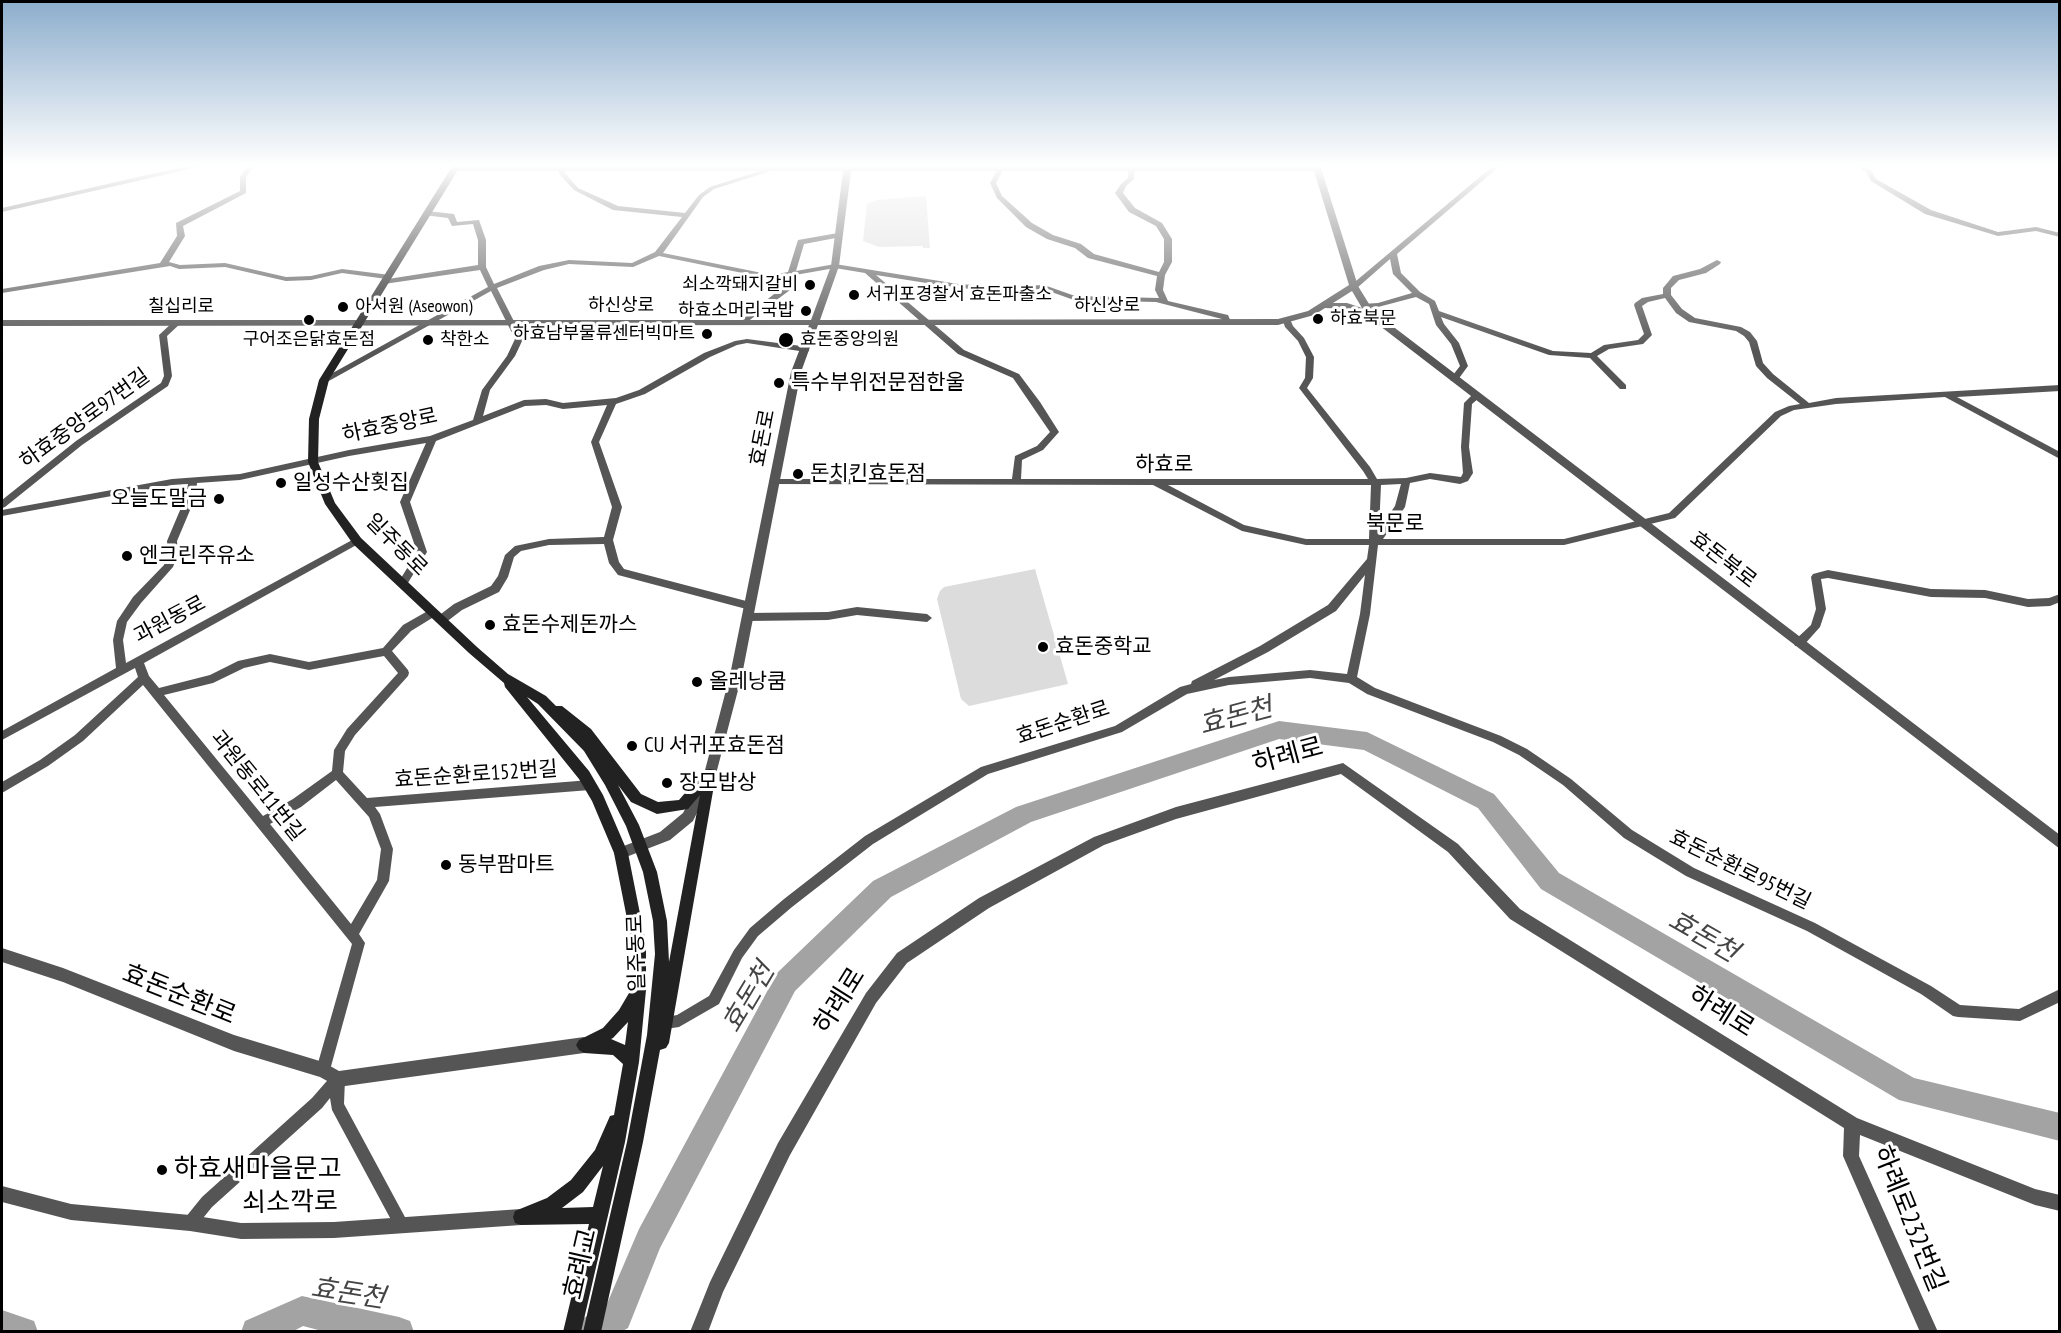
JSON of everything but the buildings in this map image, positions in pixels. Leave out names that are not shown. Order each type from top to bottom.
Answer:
[{"type":"main road","name":"일주동로","points":[[418,227],[324,380],[314,419],[313,462],[330,504],[357,541],[504,676],[542,700],[588,747],[610,781],[641,846],[650,872],[658,911],[662,954],[656,1035],[620,1208]]},
{"type":"main road","name":"일주동로","points":[[504,676],[590,785],[621,853],[639,944],[639,990],[631,1062],[598,1218]]},
{"type":"main road","points":[[542,700],[580,726],[636,798],[657,808],[683,806],[710,774]]},
{"type":"main road","points":[[635,1142],[666,1023],[710,774]]},
{"type":"main road","points":[[584,1045],[608,1033],[624,1015],[639,990]]},
{"type":"main road","points":[[584,1045],[613,1047],[622,1051],[631,1062]]},
{"type":"main road","points":[[521,1217],[553,1204],[577,1186],[601,1156],[623,1107]]},
{"type":"main road","name":"효례교","points":[[592,1332],[620,1208]]},
{"type":"main road","points":[[521,1217],[598,1218]]},
{"type":"main road","name":"효례교","points":[[572,1332],[598,1218]]},
{"type":"street","points":[[163,265],[181,236],[179,227]]},
{"type":"street","points":[[477,420],[486,390],[511,356],[519,339],[482,267],[482,240],[478,227]]},
{"type":"street","points":[[324,380],[493,287],[542,268],[569,262],[633,265],[658,254],[678,227]]},
{"type":"street","name":"효돈로","points":[[621,853],[665,836],[688,817],[710,774],[736,675],[796,372],[835,266],[839,227]]},
{"type":"street","points":[[1033,227],[1050,237],[1078,246],[1091,256],[1161,275]]},
{"type":"street","points":[[1160,227],[1168,239],[1168,261],[1161,275],[1159,290],[1164,301]]},
{"type":"street","points":[[1336,227],[1354,286],[1367,310]]},
{"type":"street","name":"하신상로","points":[[360,322],[1287,321],[1326,306],[1354,286],[1425,227]]},
{"type":"street","points":[[1976,227],[1998,234],[2036,229],[2060,235]]},
{"type":"street","points":[[743,322],[787,288],[794,274],[801,242],[838,235]]},
{"type":"street","points":[[658,254],[772,277],[835,266],[958,286],[1005,289],[1044,287],[1074,298],[1164,301],[1225,318],[1227,322]]},
{"type":"street","points":[[1393,254],[1397,274],[1417,294],[1432,303],[1440,325],[1455,344],[1464,366],[1454,379]]},
{"type":"street","points":[[1717,262],[1703,271],[1676,278],[1667,288],[1667,295],[1679,311],[1692,320],[1738,329],[1747,334],[1753,341],[1759,364],[1770,376],[1808,406]]},
{"type":"street","points":[[2,291],[163,265],[179,267],[225,265],[286,279],[342,272],[385,280],[482,267]]},
{"type":"street","points":[[867,271],[961,352],[1016,376],[1055,432],[1040,448],[1018,458],[1016,482]]},
{"type":"street","points":[[1326,306],[1347,306],[1367,310],[1417,294]]},
{"type":"street","points":[[1435,312],[1552,353],[1592,356],[1607,347],[1640,342],[1648,335],[1638,305],[1646,300],[1667,295]]},
{"type":"street","name":"효돈북로","points":[[1367,310],[2060,843]]},
{"type":"street","points":[[1287,321],[1289,327],[1307,348],[1310,357],[1309,378],[1304,388],[1339,431],[1375,482],[1372,560],[1362,632],[1351,679]]},
{"type":"street","name":"칠십리로","points":[[2,323],[360,322]]},
{"type":"street","name":"하효중앙로97번길","points":[[2,505],[79,443],[165,384],[168,376],[163,335],[177,323]]},
{"type":"street","name":"하효중앙로","points":[[2,513],[171,482],[240,477],[349,453],[432,439],[524,404],[546,402],[563,406],[613,401],[642,392],[707,355],[735,342],[747,341],[806,349]]},
{"type":"street","points":[[1592,356],[1623,387]]},
{"type":"street","name":"북문로","points":[[1156,483],[1242,528],[1306,542],[1564,542],[1672,516],[1778,414],[1836,401],[2060,388]]},
{"type":"street","points":[[1946,395],[2060,456]]},
{"type":"street","name":"하효로","points":[[774,482],[1375,482],[1406,481],[1430,476],[1460,481],[1465,479],[1468,473],[1465,447],[1468,403],[1476,396]]},
{"type":"street","points":[[613,401],[595,442],[617,507],[608,540],[614,563],[621,572],[749,611],[828,616],[857,611],[927,618]]},
{"type":"street","points":[[403,583],[422,552],[405,502],[432,439]]},
{"type":"street","points":[[121,668],[118,640],[122,621],[137,600],[168,567],[173,554],[172,541],[191,496],[193,480]]},
{"type":"street","points":[[1374,542],[1400,507],[1406,481]]},
{"type":"street","points":[[157,693],[213,680],[242,664],[270,658],[309,666],[386,651],[407,628],[495,589],[510,555],[518,548],[549,542],[608,540]]},
{"type":"street","name":"과원동로","points":[[2,736],[121,668],[357,541]]},
{"type":"street","points":[[1184,690],[1264,649],[1332,608],[1372,560]]},
{"type":"street","points":[[1799,643],[1815,627],[1821,609],[1816,577],[1828,574],[1931,593],[1984,594],[2028,603],[2050,602],[2060,598]]},
{"type":"street","points":[[262,823],[297,803],[337,773],[340,750],[351,732],[404,673],[386,651]]},
{"type":"street","name":"과원동로11번길","points":[[138,660],[144,678],[352,934]]},
{"type":"street","name":"효돈순환로","points":[[666,1023],[679,1021],[714,1000],[738,954],[754,932],[869,840],[985,770],[1118,729],[1184,690],[1230,681],[1310,674],[1351,679]]},
{"type":"street","points":[[2,788],[44,763],[79,738],[144,678]]},
{"type":"street","name":"효돈순환로95번길","points":[[1351,679],[1371,691],[1522,752],[1567,782],[1628,834],[1690,872],[1811,927],[1926,990],[1958,1011],[2020,1015],[2060,995]]},
{"type":"street","name":"하례로","points":[[699,1332],[716,1287],[784,1149],[871,999],[902,958],[984,903],[1099,841],[1176,813],[1343,768],[1453,848],[1515,914],[1852,1124],[2036,1197],[2060,1203]]},
{"type":"street","name":"효돈순환로152번길","points":[[337,773],[374,814],[387,849],[383,881],[352,934]]},
{"type":"street","name":"효돈순환로152번길","points":[[364,803],[590,785]]},
{"type":"street","points":[[323,1070],[358,943],[352,934]]},
{"type":"street","name":"효돈순환로","points":[[2,955],[63,975],[234,1042],[323,1070],[338,1079]]},
{"type":"street","points":[[190,1223],[207,1202],[317,1103],[338,1079],[584,1045]]},
{"type":"street","points":[[338,1079],[338,1105],[401,1224]]},
{"type":"street","name":"하례로232번길","points":[[1852,1124],[1851,1156],[1929,1332]]},
{"type":"street","name":"쇠소깍로","points":[[2,1194],[71,1212],[190,1223],[241,1231],[334,1230],[521,1217]]},
{"type":"shaded area","points":[[864,227],[928,227],[930,248],[923,248],[923,246],[879,247],[863,241]]},
{"type":"shaded area","points":[[1035,569],[1068,684],[969,706],[961,699],[937,599],[940,591],[944,587]]},
{"type":"waterway","name":"효돈천","points":[[589,1332],[617,1317],[649,1239],[786,982],[882,889],[1024,814],[1279,730],[1367,741],[1486,801],[1550,881],[1909,1090],[2060,1127]]},
{"type":"waterway","name":"효돈천","points":[[256,1332],[302,1311],[399,1332]]},
{"type":"waterway","name":"효돈천","points":[[2,1325],[23,1332]]},
{"type":"place","name":"쇠소깍돼지갈비","points":[[810,285]]},
{"type":"place","name":"서귀포경찰서 효돈파출소","points":[[854,295]]},
{"type":"place","name":"아서원 (Aseowon)","points":[[343,307]]},
{"type":"place","name":"하효소머리국밥","points":[[806,311]]},
{"type":"place","name":"하효북문","points":[[1318,319]]},
{"type":"place","name":"구어조은닭효돈점","points":[[309,320]]},
{"type":"place","name":"하효남부물류센터빅마트","points":[[707,334]]},
{"type":"place","name":"착한소","points":[[428,340]]},
{"type":"place","name":"효돈중앙의원","points":[[786,340]]},
{"type":"place","name":"특수부위전문점한울","points":[[779,383]]},
{"type":"place","name":"돈치킨효돈점","points":[[798,474]]},
{"type":"place","name":"일성수산횟집","points":[[281,483]]},
{"type":"place","name":"오늘도말금","points":[[219,499]]},
{"type":"place","name":"엔크린주유소","points":[[127,556]]},
{"type":"place","name":"효돈수제돈까스","points":[[490,625]]},
{"type":"place","name":"효돈중학교","points":[[1043,647]]},
{"type":"place","name":"올레낭쿰","points":[[697,682]]},
{"type":"place","name":"CU 서귀포효돈점","points":[[632,746]]},
{"type":"place","name":"장모밥상","points":[[667,783]]},
{"type":"place","name":"동부팜마트","points":[[446,865]]},
{"type":"place","name":"하효새마을문고","points":[[162,1170]]}]
